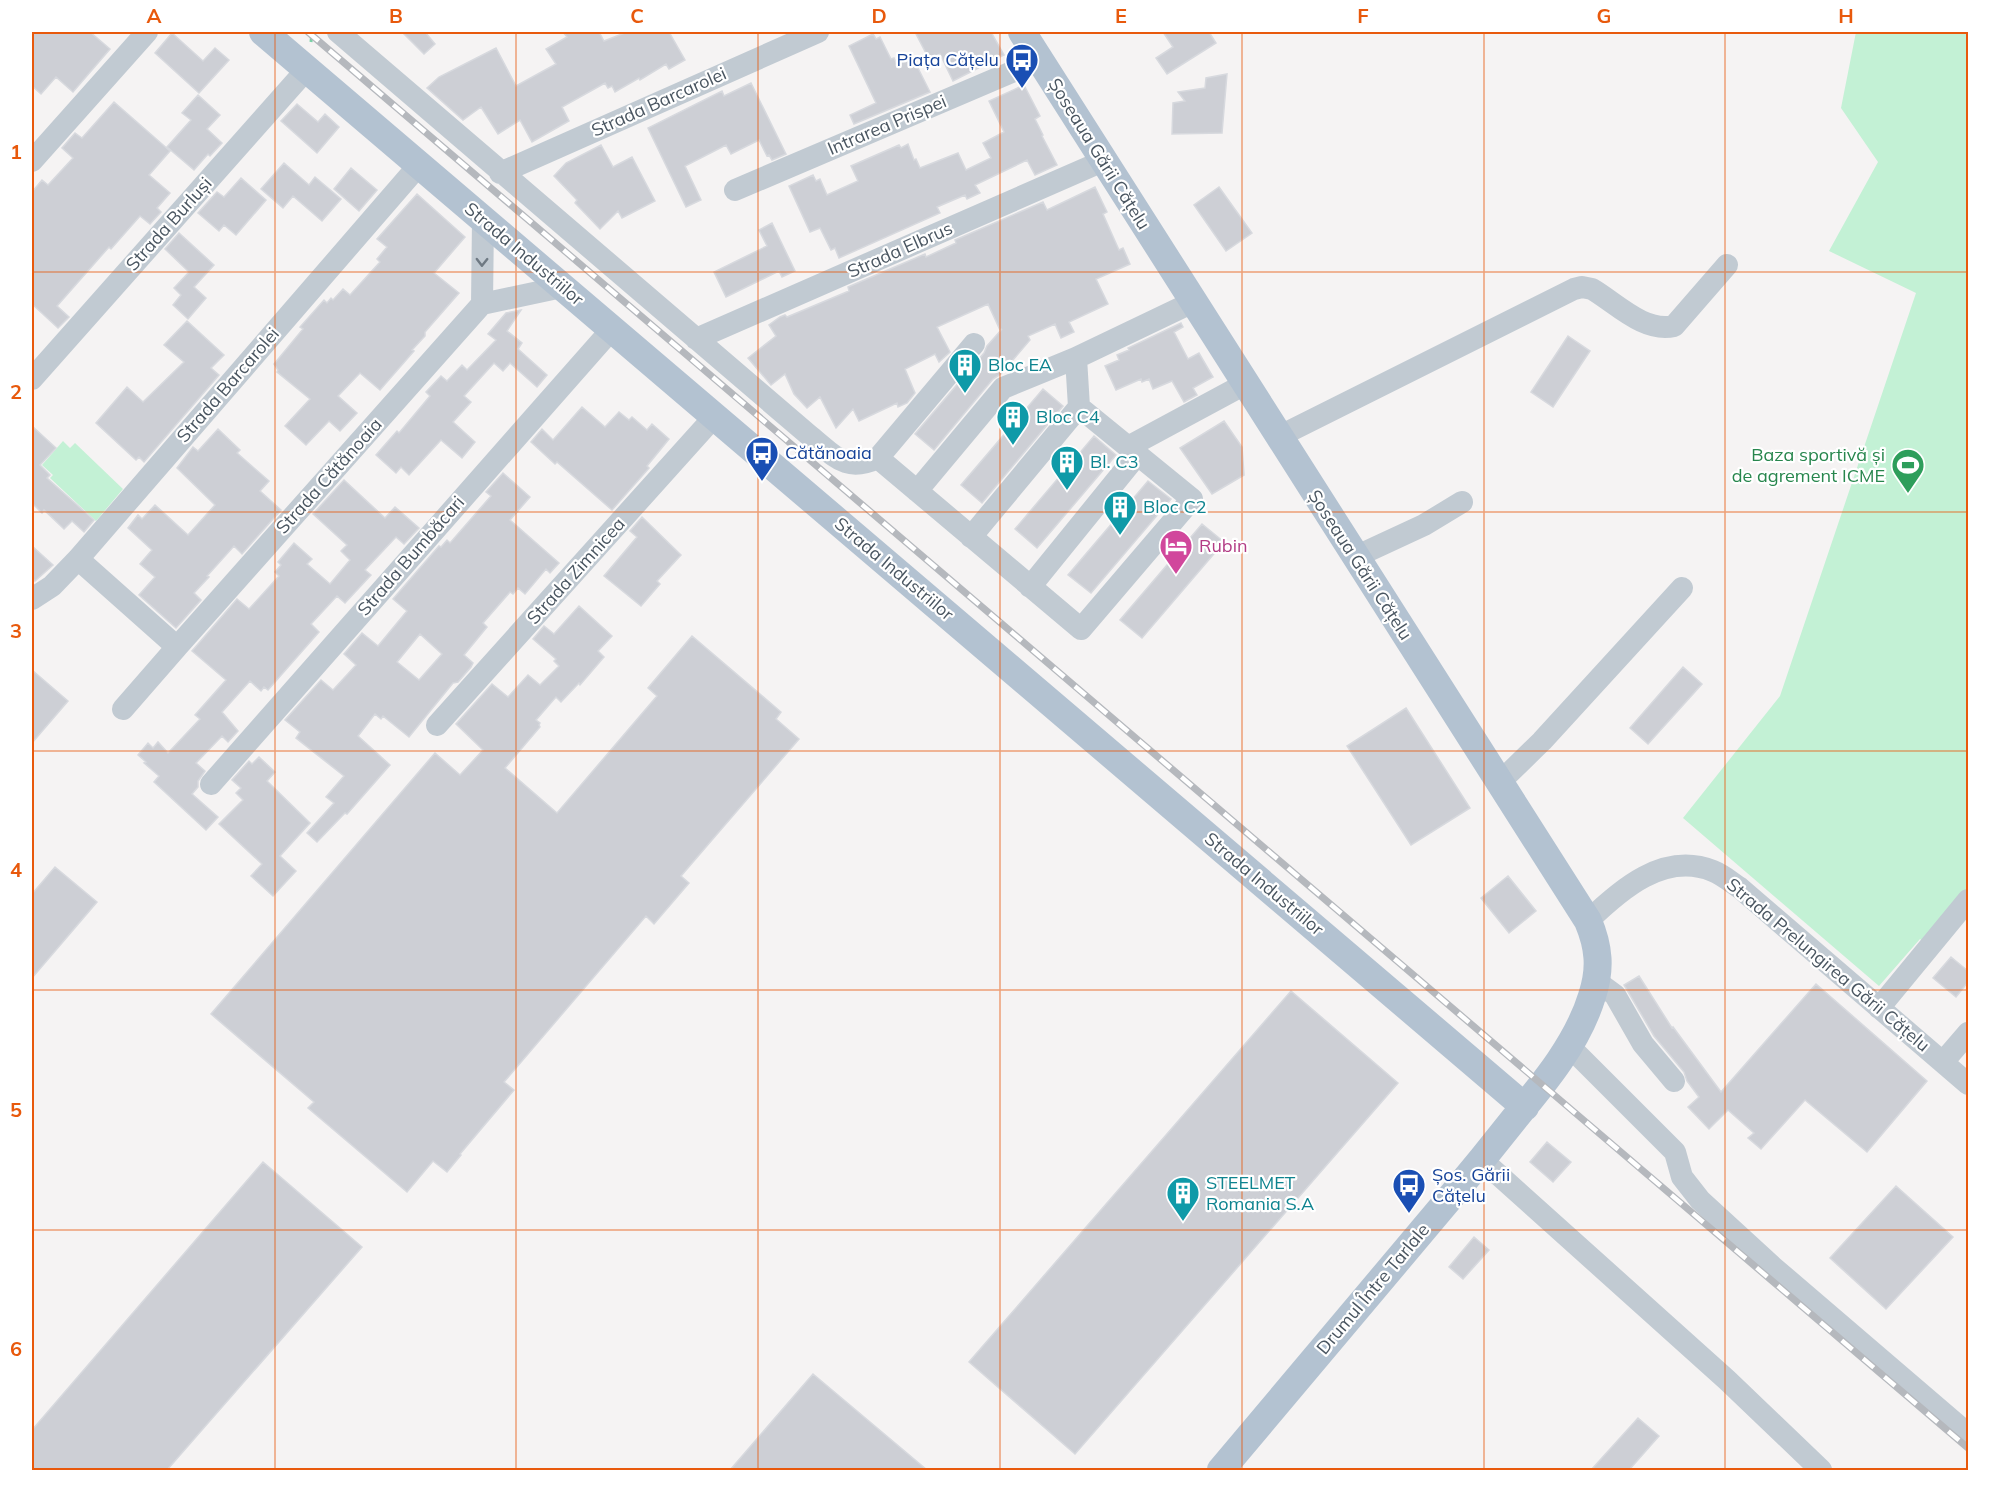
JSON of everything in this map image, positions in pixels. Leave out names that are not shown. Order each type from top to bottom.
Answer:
[{"type":"main road","name":"Strada Industriilor","points":[[263,32],[1525,1107]]},
{"type":"main road","name":"Șoseaua Gării Cățelu","points":[[1022,32],[1588,921],[1596,939],[1598,956],[1596,981],[1584,1016],[1569,1046],[1525,1107]]},
{"type":"main road","name":"Drumul Între Tarlale","points":[[1221,1470],[1525,1107]]},
{"type":"street","points":[[32,161],[147,32]]},
{"type":"street","points":[[338,32],[810,436],[845,463],[863,465],[878,458],[974,344]]},
{"type":"street","name":"Strada Barcarolei","points":[[501,172],[818,32]]},
{"type":"street","name":"Intrarea Prispei","points":[[735,190],[1040,60]]},
{"type":"street","name":"Strada Burluși","points":[[32,380],[307,69]]},
{"type":"street","name":"Strada Elbrus","points":[[696,339],[1103,161]]},
{"type":"street","name":"Strada Barcarolei","points":[[32,598],[52,586],[78,559],[419,165]]},
{"type":"street","points":[[483,220],[482,304],[562,287]]},
{"type":"street","points":[[1278,437],[1582,287],[1592,289],[1644,322],[1664,328],[1674,326],[1727,265]]},
{"type":"street","points":[[917,491],[1003,388],[1076,358],[1193,302]]},
{"type":"street","name":"Strada Cătănoaia","points":[[123,709],[482,304]]},
{"type":"street","name":"Strada Bumbăcari","points":[[211,784],[612,329]]},
{"type":"street","points":[[971,537],[1079,407],[1076,358]]},
{"type":"street","points":[[1030,587],[1133,451],[1245,384]]},
{"type":"street","points":[[878,458],[1081,628],[1192,499],[1079,407]]},
{"type":"street","name":"Strada Zimnicea","points":[[437,725],[714,417]]},
{"type":"street","points":[[1355,557],[1424,525],[1462,502]]},
{"type":"street","points":[[78,559],[177,647]]},
{"type":"street","points":[[1499,783],[1542,741],[1682,588]]},
{"type":"street","name":"Strada Prelungirea Gării Cățelu","points":[[1588,921],[1620,892],[1656,871],[1676,866],[1693,866],[1711,870],[1740,888],[1968,1084]]},
{"type":"street","points":[[1879,1008],[1968,900]]},
{"type":"street","points":[[1596,981],[1616,996],[1643,1044],[1674,1080]]},
{"type":"street","points":[[1943,1062],[1968,1033]]},
{"type":"street","points":[[1569,1046],[1675,1152],[1682,1177],[1700,1200],[1773,1267],[1968,1434]]},
{"type":"street","points":[[1482,1160],[1727,1380],[1821,1470]]},
{"type":"green space","name":"Baza sportivă și de agrement ICME","points":[[1856,32],[1968,32],[1968,891],[1925,943],[1920,939],[1879,986],[1683,818],[1780,696],[1916,293],[1829,251],[1878,162],[1841,108]]},
{"type":"green space","points":[[63,441],[70,448],[75,443],[123,489],[96,521],[50,478],[53,475],[42,465]]},
{"type":"building","points":[[32,32],[90,32],[110,49],[73,92],[56,77],[41,94],[32,86]]},
{"type":"building","points":[[402,32],[425,32],[435,44],[424,54]]},
{"type":"building","points":[[563,32],[599,32],[604,41],[627,32],[669,32],[685,60],[669,69],[666,64],[615,92],[612,86],[608,88],[605,83],[562,107],[569,121],[532,142],[520,120],[498,134],[481,107],[463,120],[427,88],[439,77],[496,48],[516,86],[556,64],[546,49],[567,37]]},
{"type":"building","points":[[915,32],[991,32],[1004,55],[953,81],[940,54],[929,59]]},
{"type":"building","points":[[1163,32],[1209,32],[1216,43],[1167,74],[1156,58],[1173,47]]},
{"type":"building","points":[[172,33],[203,61],[215,48],[229,60],[199,93],[155,53]]},
{"type":"building","points":[[873,34],[876,39],[880,37],[891,59],[894,58],[897,64],[912,56],[930,92],[854,124],[850,115],[876,103],[849,46]]},
{"type":"building","points":[[1227,74],[1222,133],[1172,134],[1173,103],[1185,101],[1178,92],[1205,88],[1206,78]]},
{"type":"building","points":[[751,83],[786,154],[772,160],[769,155],[767,156],[759,140],[731,154],[726,145],[685,166],[701,200],[686,207],[648,128],[722,91],[724,96]]},
{"type":"building","points":[[1024,85],[1040,116],[1035,119],[1057,165],[1035,175],[1027,160],[975,185],[980,193],[967,199],[965,195],[937,207],[940,213],[839,258],[835,248],[831,250],[820,228],[810,232],[789,186],[813,175],[816,181],[820,179],[827,195],[858,181],[851,166],[899,145],[901,148],[908,144],[920,168],[958,153],[966,170],[991,158],[983,143],[1004,132],[989,101]]},
{"type":"building","points":[[198,95],[220,115],[207,129],[222,143],[194,170],[167,147],[191,120],[182,113]]},
{"type":"building","points":[[114,102],[170,151],[149,175],[170,193],[157,208],[161,212],[150,224],[140,216],[57,306],[69,317],[58,328],[32,304],[32,192],[42,180],[48,185],[73,158],[62,148],[75,133],[82,138]]},
{"type":"building","points":[[297,104],[318,122],[325,114],[339,127],[317,153],[281,121]]},
{"type":"building","points":[[601,145],[613,167],[632,157],[655,201],[622,218],[618,211],[600,229],[575,203],[577,200],[554,176],[566,163]]},
{"type":"building","points":[[284,163],[309,185],[315,177],[341,199],[322,221],[293,196],[283,208],[261,189]]},
{"type":"building","points":[[351,168],[377,190],[359,211],[334,189]]},
{"type":"building","points":[[241,178],[266,200],[236,235],[224,225],[219,231],[198,213],[217,192],[224,197]]},
{"type":"building","points":[[1095,187],[1107,212],[1103,214],[1119,250],[1123,248],[1130,264],[1096,279],[1108,304],[1069,322],[1074,332],[1061,338],[1055,324],[1028,336],[1030,340],[1001,374],[993,379],[934,450],[915,434],[1002,329],[1000,330],[988,304],[937,327],[950,352],[939,362],[935,354],[905,369],[915,393],[907,403],[898,407],[897,403],[859,421],[853,409],[836,428],[820,397],[807,408],[794,394],[785,374],[771,385],[748,358],[776,336],[769,325],[780,317],[785,315],[787,317],[849,291],[848,287],[925,254],[926,257],[956,243],[955,240],[1043,202],[1047,210]]},
{"type":"building","points":[[1219,187],[1252,233],[1226,251],[1194,205]]},
{"type":"building","points":[[417,194],[465,237],[434,273],[459,293],[380,390],[360,373],[338,396],[357,413],[340,431],[329,421],[306,445],[285,426],[310,399],[277,372],[274,364],[303,329],[300,327],[324,300],[327,303],[331,298],[333,300],[343,289],[350,295],[380,262],[377,259],[387,247],[377,239]]},
{"type":"building","points":[[772,223],[795,271],[782,277],[779,271],[726,297],[714,272],[767,246],[759,230]]},
{"type":"building","points":[[179,233],[214,265],[194,287],[206,298],[188,319],[173,305],[181,295],[174,288],[189,272],[165,249]]},
{"type":"building","points":[[521,310],[507,331],[522,343],[518,349],[547,375],[537,387],[510,363],[503,371],[494,363],[464,396],[471,402],[453,422],[475,442],[462,458],[441,440],[409,475],[401,467],[396,473],[376,455],[397,431],[399,433],[430,396],[426,392],[441,376],[447,381],[462,365],[467,370],[496,340],[488,334],[506,313]]},
{"type":"building","points":[[187,321],[224,355],[211,368],[219,375],[144,462],[139,457],[136,460],[96,423],[127,387],[143,402],[184,362],[164,345]]},
{"type":"building","points":[[1181,323],[1183,327],[1174,332],[1188,359],[1199,353],[1213,377],[1193,388],[1197,395],[1184,402],[1172,381],[1153,389],[1149,379],[1142,382],[1141,379],[1116,390],[1105,366],[1119,360],[1117,355],[1129,350],[1128,348]]},
{"type":"building","points":[[1568,336],[1590,351],[1553,407],[1531,392]]},
{"type":"building","name":"Bloc C4","points":[[1043,389],[1063,406],[982,503],[961,485]]},
{"type":"building","points":[[582,407],[605,427],[619,412],[629,420],[632,417],[647,430],[652,424],[669,439],[647,466],[649,468],[612,510],[531,442],[542,429],[553,440]]},
{"type":"building","points":[[1224,421],[1242,447],[1244,475],[1212,494],[1180,448]]},
{"type":"building","points":[[32,426],[56,448],[40,465],[50,475],[47,478],[94,520],[84,532],[72,521],[64,529],[44,510],[42,513],[32,503]]},
{"type":"building","points":[[218,429],[240,450],[237,453],[269,481],[260,491],[281,510],[242,554],[234,546],[207,576],[209,577],[194,593],[201,600],[176,628],[139,595],[155,577],[140,564],[152,550],[128,528],[138,515],[142,519],[155,505],[188,535],[215,505],[177,468],[193,447],[198,451]]},
{"type":"building","name":"Bl. C3","points":[[1094,436],[1116,455],[1037,548],[1015,529]]},
{"type":"building","points":[[503,473],[530,497],[510,520],[559,563],[550,573],[546,569],[525,594],[518,588],[513,594],[510,592],[483,623],[487,627],[464,655],[473,663],[471,667],[458,682],[453,683],[409,737],[383,716],[381,719],[375,714],[358,736],[390,765],[347,814],[345,813],[317,842],[307,833],[334,803],[326,797],[344,776],[296,738],[300,732],[285,720],[321,680],[333,690],[356,665],[344,654],[362,633],[378,646],[407,611],[393,599],[439,546],[441,547],[447,540],[450,543],[491,496],[486,492]],"holes":[[[420,634],[442,654],[419,680],[397,662]]]},
{"type":"building","points":[[344,480],[385,518],[395,507],[419,528],[404,544],[396,537],[365,570],[371,575],[345,603],[337,596],[311,624],[319,632],[268,690],[264,687],[261,691],[250,681],[222,712],[238,731],[228,742],[222,736],[196,763],[205,771],[192,794],[218,817],[206,830],[154,782],[159,776],[138,755],[148,743],[153,748],[158,742],[168,753],[200,719],[195,715],[226,680],[192,651],[237,599],[249,609],[279,576],[275,572],[281,565],[278,562],[294,543],[312,559],[307,564],[330,584],[350,560],[341,551],[347,545],[313,514]]},
{"type":"building","name":"Bloc C2","points":[[1148,481],[1171,499],[1091,593],[1068,575]]},
{"type":"building","points":[[642,517],[681,555],[657,581],[660,584],[641,606],[604,576],[637,537],[630,531]]},
{"type":"building","points":[[1202,524],[1224,542],[1142,638],[1120,620]]},
{"type":"building","points":[[32,546],[53,565],[35,581],[32,578]]},
{"type":"building","points":[[579,606],[612,636],[598,651],[604,657],[580,685],[579,683],[561,702],[556,697],[536,720],[540,723],[540,727],[505,768],[557,813],[657,696],[648,688],[692,636],[781,712],[776,719],[799,739],[681,876],[689,883],[654,924],[646,916],[504,1082],[514,1090],[447,1172],[433,1161],[407,1192],[308,1108],[314,1102],[211,1014],[435,753],[460,775],[483,750],[456,724],[492,684],[508,697],[528,675],[540,685],[559,666],[554,661],[556,659],[533,639],[544,626],[554,634]]},
{"type":"building","points":[[1683,667],[1702,684],[1648,744],[1630,728]]},
{"type":"building","points":[[32,670],[68,701],[32,743]]},
{"type":"building","points":[[1406,708],[1470,808],[1411,845],[1347,746]]},
{"type":"building","points":[[259,757],[275,772],[267,781],[310,823],[280,856],[296,871],[273,896],[251,876],[262,864],[219,824],[243,800],[236,793],[241,788],[232,780],[249,761],[252,764]]},
{"type":"building","points":[[55,867],[97,902],[32,978],[32,894]]},
{"type":"building","points":[[1508,876],[1536,911],[1509,933],[1481,898]]},
{"type":"building","points":[[1951,957],[1968,971],[1968,982],[1956,997],[1933,978]]},
{"type":"building","points":[[1639,976],[1672,1028],[1721,1092],[1816,984],[1927,1081],[1867,1152],[1805,1100],[1761,1149],[1748,1138],[1754,1133],[1728,1110],[1709,1129],[1688,1107],[1699,1097],[1687,1081],[1684,1072],[1654,1036],[1624,985]]},
{"type":"building","name":"STEELMET Romania S.A","points":[[1291,991],[1398,1083],[1075,1454],[969,1362]]},
{"type":"building","points":[[1547,1142],[1571,1162],[1553,1182],[1530,1162]]},
{"type":"building","points":[[263,1162],[362,1247],[167,1470],[32,1470],[32,1430]]},
{"type":"building","points":[[1896,1186],[1953,1237],[1886,1309],[1830,1258]]},
{"type":"building","points":[[1474,1237],[1489,1250],[1463,1279],[1449,1267]]},
{"type":"building","points":[[813,1374],[927,1470],[730,1470]]},
{"type":"building","points":[[1638,1418],[1659,1436],[1629,1470],[1591,1470]]},
{"type":"railway","points":[[308,32],[1968,1448]]},
{"type":"place","name":"Piața Cățelu","points":[[1022,89]]},
{"type":"place","name":"Bloc EA","points":[[965,394]]},
{"type":"place","name":"Bloc C4","points":[[1013,446]]},
{"type":"place","name":"Cătănoaia","points":[[762,482]]},
{"type":"place","name":"Bl. C3","points":[[1067,491]]},
{"type":"place","name":"Baza sportivă și de agrement ICME","points":[[1908,494]]},
{"type":"place","name":"Bloc C2","points":[[1120,536]]},
{"type":"place","name":"Rubin","points":[[1176,575]]},
{"type":"place","name":"Șos. Gării Cățelu","points":[[1409,1214]]},
{"type":"place","name":"STEELMET Romania S.A","points":[[1183,1222]]}]
